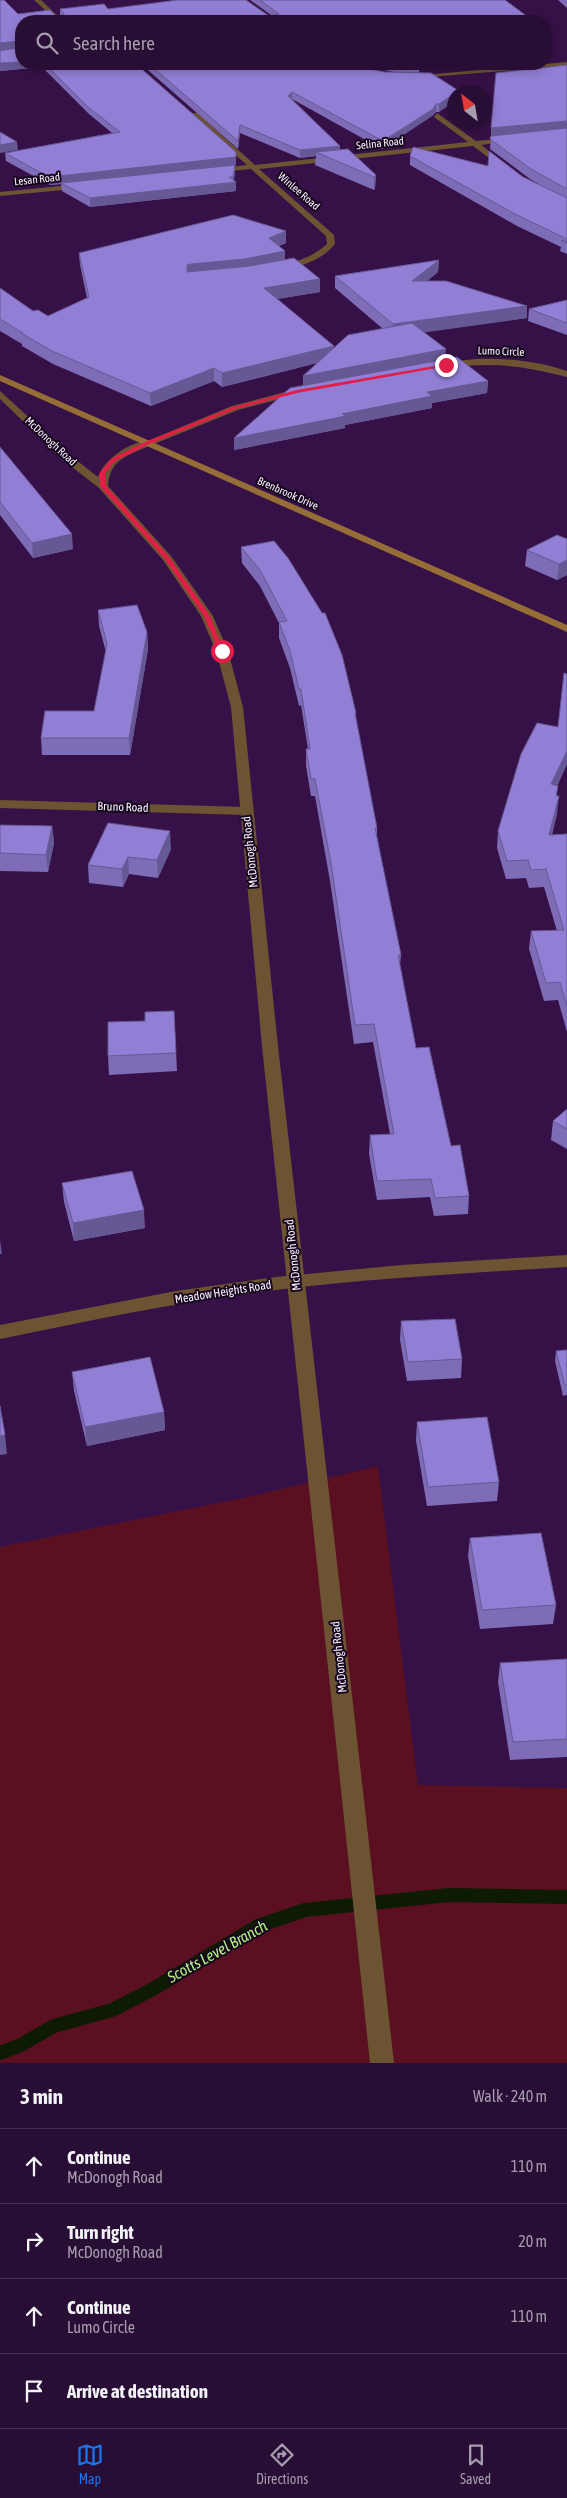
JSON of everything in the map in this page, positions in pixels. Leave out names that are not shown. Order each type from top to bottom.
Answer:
[{"type":"main road","name":"Brenbrook Drive","points":[[0,378],[145,444],[567,629]]},
{"type":"street","points":[[38,0],[54,15]]},
{"type":"street","points":[[552,65],[567,64]]},
{"type":"street","points":[[404,75],[460,74],[503,70]]},
{"type":"street","name":"Winlee Road","points":[[189,111],[255,167],[330,235],[331,244],[323,253],[310,260],[270,270]]},
{"type":"street","points":[[437,115],[511,172]]},
{"type":"street","name":"Selina Road","points":[[255,167],[520,139]]},
{"type":"street","points":[[206,172],[255,167]]},
{"type":"street","name":"Lesan Road","points":[[0,194],[88,185]]},
{"type":"street","name":"Lumo Circle","points":[[437,367],[476,361],[512,361],[536,365],[567,374]]},
{"type":"street","points":[[103,486],[102,473],[106,466],[113,460],[145,444],[235,408],[306,390]]},
{"type":"street","name":"McDonogh Road","points":[[0,394],[67,458],[103,486],[167,558],[207,616],[222,651],[237,707],[246,811],[296,1281],[361,1852],[382,2063]]},
{"type":"street","name":"Bruno Road","points":[[0,804],[246,811]]},
{"type":"street","name":"Meadow Heights Road","points":[[0,1332],[232,1289],[358,1274],[567,1261]]},
{"type":"shaded area","points":[[378,1466],[418,1785],[567,1788],[567,2063],[0,2063],[0,1547],[248,1497]]},
{"type":"building","points":[[0,0],[4,0],[18,14],[50,10],[55,15],[15,15],[15,42],[0,43]]},
{"type":"building","points":[[178,0],[246,0],[268,15],[64,15],[60,9],[104,4],[108,9]]},
{"type":"building","points":[[260,0],[505,0],[525,15],[274,15],[279,14]]},
{"type":"building","points":[[15,48],[15,62],[0,63],[0,51]]},
{"type":"building","points":[[567,65],[567,121],[492,128],[496,73],[523,70],[552,70],[552,67]]},
{"type":"building","points":[[51,70],[143,70],[236,152],[236,157],[49,177],[5,153],[120,132],[88,107]]},
{"type":"building","points":[[156,70],[374,70],[431,73],[450,85],[447,85],[447,99],[436,104],[433,109],[383,141],[292,92],[288,96],[340,146],[300,150],[240,125],[238,141]]},
{"type":"building","points":[[567,128],[567,189],[531,169],[490,139],[491,136]]},
{"type":"building","points":[[0,132],[17,142],[0,145]]},
{"type":"building","points":[[413,147],[488,166],[489,151],[523,177],[567,198],[567,239],[517,215],[410,156]]},
{"type":"building","points":[[348,149],[376,175],[374,177],[316,152]]},
{"type":"building","points":[[235,165],[233,177],[229,177],[236,182],[90,198],[61,183]]},
{"type":"building","points":[[233,215],[286,231],[269,238],[285,251],[245,259],[191,264],[187,265],[187,272],[250,266],[294,258],[320,279],[264,288],[334,346],[222,373],[214,368],[150,393],[52,351],[0,319],[0,288],[33,311],[38,310],[48,316],[89,297],[79,253]]},
{"type":"building","points":[[439,260],[412,281],[446,281],[527,306],[393,324],[335,276]]},
{"type":"building","points":[[567,300],[567,323],[529,309]]},
{"type":"building","points":[[412,323],[446,349],[303,376],[348,335]]},
{"type":"building","points":[[457,357],[488,381],[427,392],[432,396],[342,414],[346,416],[234,438],[290,388]]},
{"type":"building","points":[[0,447],[72,534],[32,543],[0,502]]},
{"type":"building","points":[[557,535],[567,539],[567,560],[559,564],[527,550]]},
{"type":"building","points":[[274,541],[288,558],[322,613],[325,613],[342,655],[356,713],[377,828],[375,828],[401,955],[398,955],[416,1048],[429,1047],[451,1146],[460,1145],[469,1196],[435,1198],[431,1179],[377,1181],[370,1135],[394,1134],[374,1024],[355,1025],[331,863],[315,779],[311,779],[306,749],[310,749],[301,689],[299,689],[290,651],[279,622],[287,621],[260,570],[241,547]]},
{"type":"building","points":[[137,605],[147,632],[129,738],[41,738],[45,711],[94,711],[107,644],[98,610]]},
{"type":"building","points":[[564,673],[567,674],[567,751],[551,784],[558,786],[556,796],[559,796],[549,835],[567,834],[567,1006],[560,982],[546,983],[531,931],[564,930],[546,869],[531,870],[528,860],[507,861],[498,831],[521,754],[537,723],[558,727]]},
{"type":"building","points":[[108,823],[170,831],[157,860],[128,857],[122,869],[88,865]]},
{"type":"building","points":[[0,825],[52,826],[46,855],[0,853]]},
{"type":"building","points":[[174,1011],[176,1053],[108,1056],[108,1022],[145,1021],[145,1012]]},
{"type":"building","points":[[567,1109],[567,1129],[553,1121]]},
{"type":"building","points":[[132,1171],[144,1210],[73,1223],[62,1183]]},
{"type":"building","points":[[455,1319],[462,1359],[408,1362],[401,1321]]},
{"type":"building","points":[[567,1350],[567,1385],[565,1385],[556,1351]]},
{"type":"building","points":[[150,1357],[164,1412],[85,1427],[72,1372]]},
{"type":"building","points":[[0,1406],[5,1435],[0,1436]]},
{"type":"building","points":[[487,1417],[499,1482],[428,1487],[417,1422]]},
{"type":"building","points":[[541,1533],[556,1605],[482,1610],[470,1538]]},
{"type":"building","points":[[567,1659],[567,1739],[513,1742],[500,1663]]},
{"type":"waterway","name":"Scotts Level Branch","points":[[0,2053],[21,2045],[54,2026],[112,2010],[153,1989],[258,1926],[305,1910],[449,1895],[567,1897]]},
{"type":"route","points":[[222,651],[207,616],[167,558],[103,486],[102,473],[106,466],[113,460],[145,444],[235,408],[297,392],[446,365]]}]
